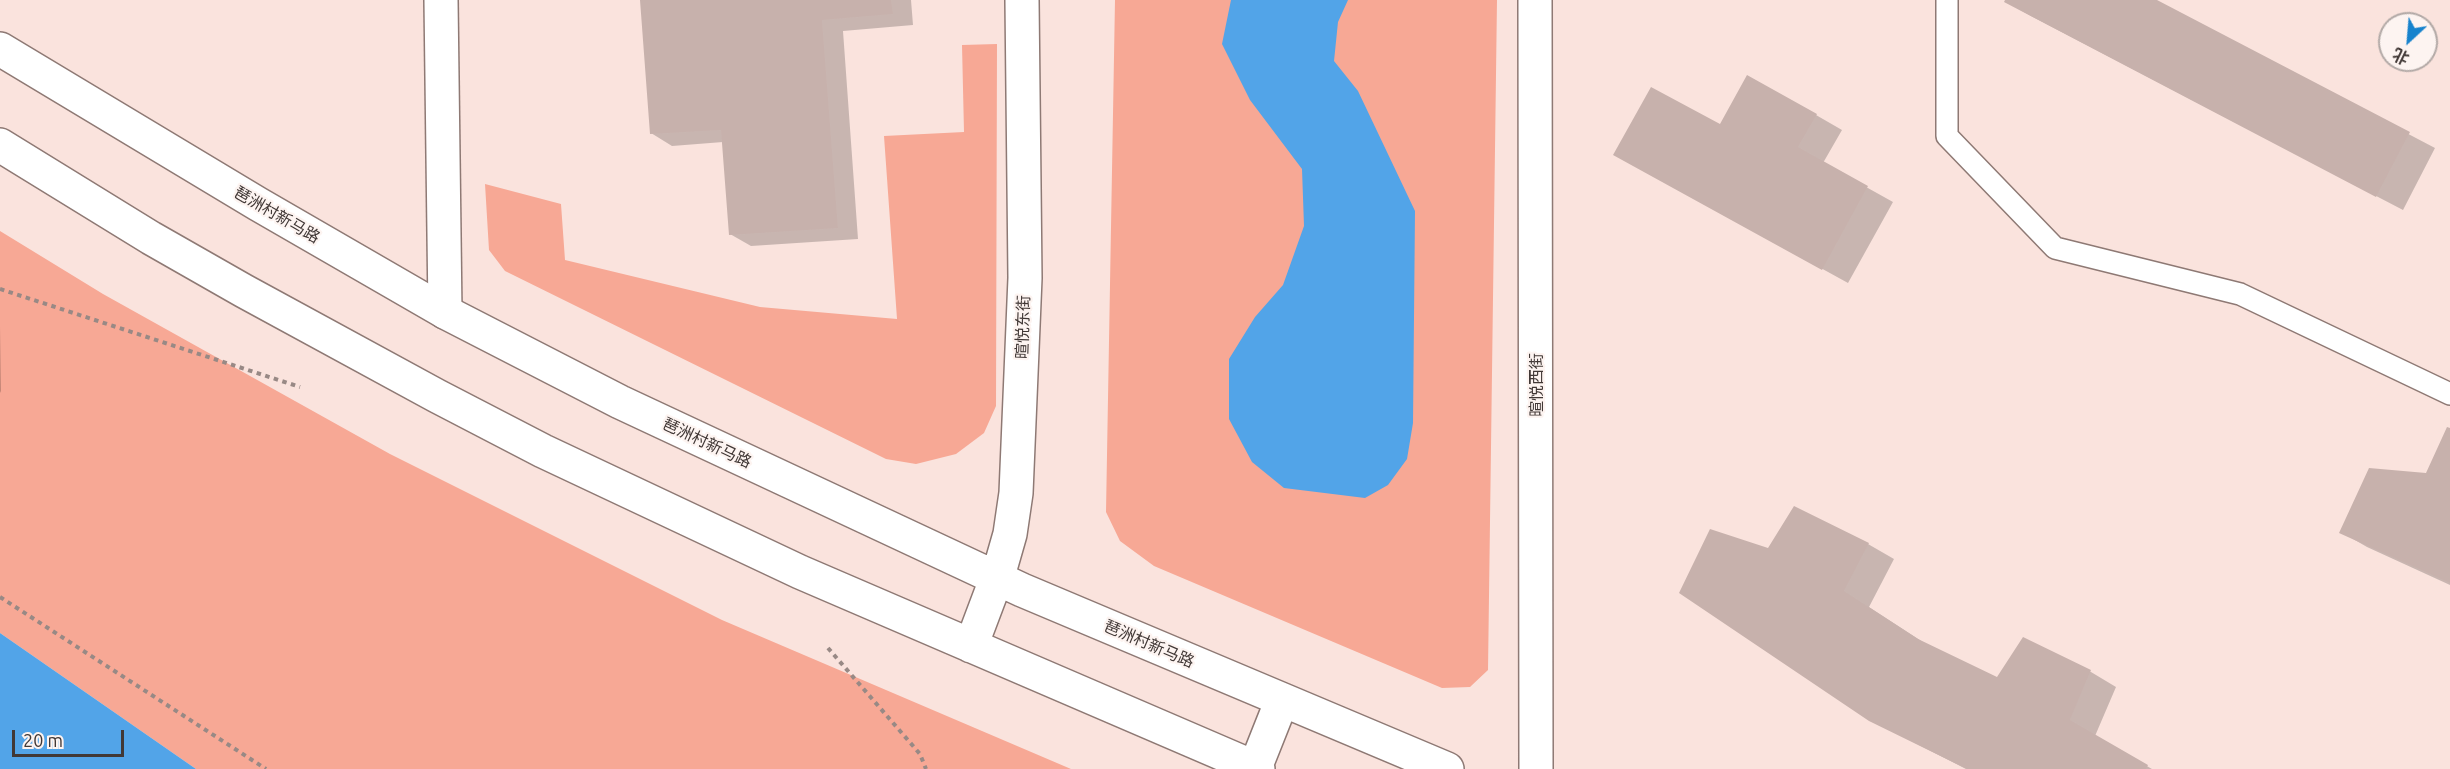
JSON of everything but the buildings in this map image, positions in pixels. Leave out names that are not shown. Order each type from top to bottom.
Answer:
[{"type":"street","points":[[441,0],[445,312]]},
{"type":"street","name":"暄悦东街","points":[[971,646],[1010,534],[1016,493],[1025,278],[1022,0]]},
{"type":"street","name":"暄悦西街","points":[[1535,0],[1536,769]]},
{"type":"street","name":"琶洲村新马路","points":[[0,49],[258,204],[445,312],[620,402],[996,578],[1447,769]]},
{"type":"street","points":[[0,145],[151,238],[447,401],[672,513],[800,572],[1256,768],[1282,700]]},
{"type":"lane","points":[[1947,0],[1947,136],[2055,248],[2240,294],[2450,394]]},
{"type":"path","points":[[0,290],[300,387]]},
{"type":"path","points":[[0,597],[266,769]]},
{"type":"path","points":[[828,648],[920,754],[926,769]]},
{"type":"shaded area","points":[[1115,0],[1497,0],[1488,670],[1470,687],[1442,688],[1154,566],[1120,541],[1106,512]]},
{"type":"shaded area","points":[[997,44],[996,406],[984,433],[956,454],[916,464],[886,459],[505,271],[489,250],[485,184],[561,204],[565,260],[760,307],[897,319],[884,136],[964,132],[962,45]]},
{"type":"shaded area","points":[[0,231],[103,294],[390,454],[722,620],[1071,769],[196,769],[0,633]]},
{"type":"water","points":[[1231,0],[1348,0],[1338,22],[1334,61],[1358,91],[1415,211],[1413,423],[1407,459],[1388,485],[1365,498],[1284,488],[1252,462],[1229,419],[1229,359],[1255,317],[1283,285],[1304,226],[1302,169],[1250,100],[1222,44]]},
{"type":"water","points":[[0,633],[196,769],[0,769]]}]
